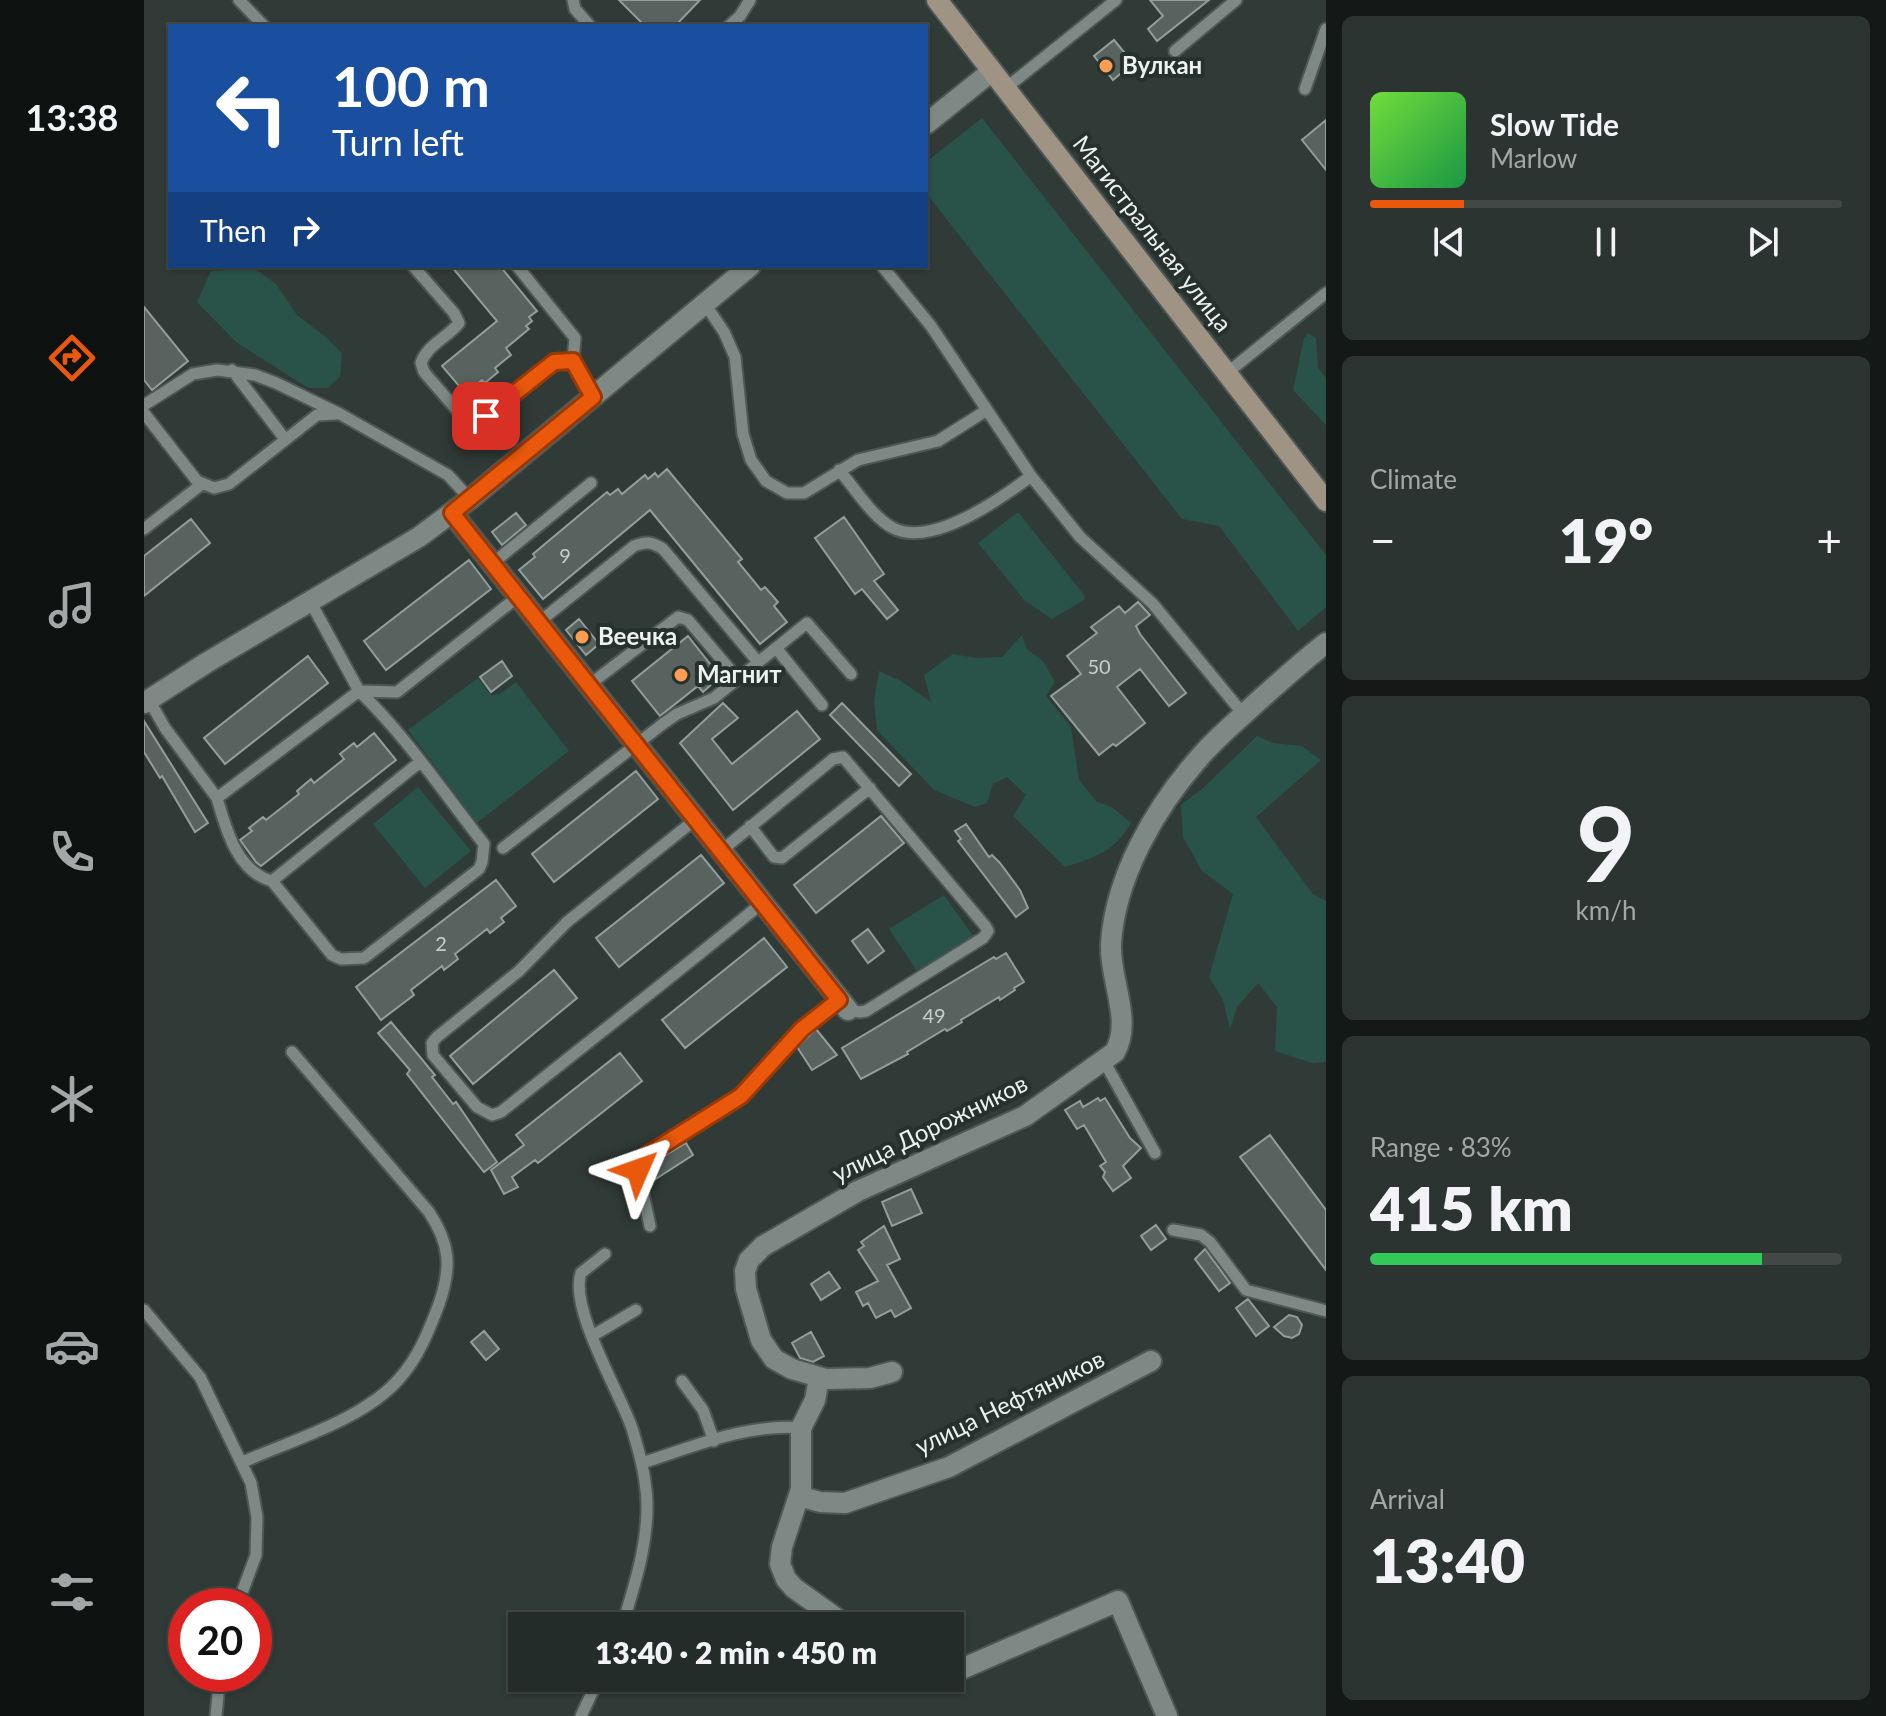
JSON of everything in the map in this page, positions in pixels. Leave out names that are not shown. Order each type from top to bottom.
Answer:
[{"type":"main road","name":"Магистральная улица","points":[[937,0],[1326,501]]},
{"type":"street","points":[[928,122],[992,71]]},
{"type":"street","points":[[146,702],[394,553],[452,513],[748,268]]},
{"type":"street","points":[[452,513],[844,1005]]},
{"type":"street","name":"улица Дорожников","points":[[892,1372],[870,1378],[819,1378],[782,1365],[774,1359],[761,1340],[745,1279],[749,1260],[755,1253],[858,1191],[1025,1116],[1115,1052],[1121,1036],[1111,945],[1116,914],[1130,868],[1150,828],[1183,777],[1210,746],[1326,643]]},
{"type":"street","name":"улица Нефтяников","points":[[799,1496],[820,1502],[845,1503],[949,1467],[1151,1361]]},
{"type":"street","points":[[819,1378],[815,1400],[801,1428],[803,1472],[799,1496],[780,1556],[782,1572],[794,1588],[827,1612]]},
{"type":"street","points":[[964,1668],[1118,1601],[1167,1716]]},
{"type":"lane","points":[[239,0],[262,24]]},
{"type":"lane","points":[[573,0],[575,9],[588,24]]},
{"type":"lane","points":[[731,24],[750,0]]},
{"type":"lane","points":[[1006,88],[1116,0]]},
{"type":"lane","points":[[1175,51],[1236,0]]},
{"type":"lane","points":[[1305,89],[1326,29]]},
{"type":"lane","points":[[415,268],[459,323],[450,334],[425,352],[421,363],[424,372],[468,423],[479,423],[554,362],[573,361]]},
{"type":"lane","points":[[519,268],[575,338],[573,361],[593,397]]},
{"type":"lane","points":[[884,268],[931,326],[1031,476],[1080,537],[1153,604],[1244,715]]},
{"type":"lane","points":[[1227,373],[1326,293]]},
{"type":"lane","points":[[705,304],[724,332],[735,357],[743,434],[751,460],[758,473],[777,489],[795,494],[811,489],[858,460],[938,441],[987,410]]},
{"type":"lane","points":[[144,405],[193,374],[232,370],[276,383],[340,414],[448,475],[470,499]]},
{"type":"lane","points":[[232,370],[285,439]]},
{"type":"lane","points":[[144,413],[202,484],[214,488],[229,484],[317,415],[340,414]]},
{"type":"lane","points":[[839,470],[887,525],[914,533],[981,512],[1031,476]]},
{"type":"lane","points":[[493,563],[591,483]]},
{"type":"lane","points":[[144,529],[202,484]]},
{"type":"lane","points":[[539,622],[634,546],[643,542],[654,543],[663,549],[758,662]]},
{"type":"lane","points":[[217,798],[359,691],[397,692],[519,596]]},
{"type":"lane","points":[[146,702],[217,798],[229,841],[259,877],[272,881],[332,955],[341,959],[364,958],[479,869],[484,844],[381,713],[359,691],[310,601]]},
{"type":"lane","points":[[589,685],[678,617],[688,620],[738,679]]},
{"type":"lane","points":[[503,848],[677,714],[707,702],[807,623],[851,674]]},
{"type":"lane","points":[[776,648],[822,705]]},
{"type":"lane","points":[[650,1226],[638,1170],[642,1159],[741,1096],[802,1029],[844,1005],[860,1012],[866,1011],[983,938],[988,931],[847,759],[838,757],[721,851]]},
{"type":"lane","points":[[272,881],[420,762]]},
{"type":"lane","points":[[750,826],[774,857],[782,858],[870,788]]},
{"type":"lane","points":[[696,819],[567,922],[519,971],[437,1037],[432,1043],[433,1055],[477,1107],[492,1115],[501,1112],[616,1019],[654,993],[762,903]]},
{"type":"lane","points":[[243,1462],[358,1412],[399,1380],[425,1341],[442,1295],[448,1258],[443,1233],[429,1212],[292,1052]]},
{"type":"lane","points":[[1104,1061],[1155,1153]]},
{"type":"lane","points":[[1173,1230],[1201,1235],[1210,1242],[1246,1290],[1326,1311]]},
{"type":"lane","points":[[605,1254],[584,1269],[578,1284],[592,1336],[631,1427],[642,1463],[647,1497],[639,1564],[626,1612]]},
{"type":"lane","points":[[144,1310],[200,1377],[243,1462],[255,1501],[257,1538],[254,1563],[244,1588]]},
{"type":"lane","points":[[592,1336],[636,1310]]},
{"type":"lane","points":[[682,1381],[703,1410],[714,1441]]},
{"type":"lane","points":[[642,1463],[769,1428],[801,1428]]},
{"type":"lane","points":[[216,1716],[218,1692]]},
{"type":"lane","points":[[581,1716],[592,1692]]},
{"type":"green space","points":[[982,118],[1326,555],[1326,607],[1298,631],[1219,526],[1182,519],[928,196],[928,160]]},
{"type":"green space","points":[[254,268],[276,284],[297,315],[342,353],[340,377],[328,388],[308,388],[236,342],[197,302],[211,271]]},
{"type":"green space","points":[[1308,333],[1316,338],[1318,368],[1326,378],[1326,425],[1293,390],[1304,338]]},
{"type":"green space","points":[[1018,512],[1085,596],[1084,600],[1052,619],[1025,601],[978,543]]},
{"type":"green space","points":[[1022,635],[1027,649],[1043,661],[1055,682],[1046,696],[1071,727],[1079,780],[1097,802],[1112,807],[1131,823],[1111,847],[1065,867],[1013,816],[1026,795],[1007,777],[993,784],[987,803],[975,807],[934,790],[877,730],[874,701],[879,671],[901,681],[931,702],[924,675],[953,654],[976,658],[1002,657]]},
{"type":"green space","points":[[478,678],[491,695],[500,694],[516,682],[569,751],[477,823],[408,730]]},
{"type":"green space","points":[[1257,736],[1273,743],[1302,746],[1321,760],[1256,817],[1313,894],[1326,901],[1326,1062],[1312,1063],[1275,1051],[1277,1007],[1258,983],[1237,1007],[1230,1030],[1223,1000],[1209,977],[1233,894],[1202,871],[1183,837],[1181,805]]},
{"type":"green space","points":[[418,787],[471,851],[425,888],[373,824]]},
{"type":"green space","points":[[944,895],[973,936],[917,971],[889,929]]},
{"type":"building","points":[[619,0],[700,0],[677,24],[643,24]]},
{"type":"building","points":[[1150,0],[1209,0],[1157,41],[1148,29],[1163,16]]},
{"type":"building","points":[[1114,40],[1133,63],[1113,80],[1094,56]]},
{"type":"building","points":[[1326,120],[1326,170],[1302,140]]},
{"type":"building","points":[[453,268],[502,268],[537,311],[529,317],[532,321],[526,326],[529,329],[506,348],[511,355],[495,368],[498,372],[465,393],[442,366],[497,321]]},
{"type":"building","points":[[144,307],[188,361],[152,390],[144,380]]},
{"type":"building","points":[[667,469],[742,559],[738,562],[761,590],[765,587],[778,602],[774,606],[787,622],[760,644],[650,510],[543,599],[519,570],[535,557],[533,554],[607,492],[610,495],[618,489],[622,494],[645,475],[648,479],[655,473],[658,477]]},
{"type":"building","points":[[516,513],[526,525],[502,545],[492,532]]},
{"type":"building","points":[[844,517],[884,574],[874,581],[898,610],[887,619],[862,589],[855,594],[815,538]]},
{"type":"building","points":[[191,519],[210,543],[144,596],[144,556]]},
{"type":"building","points":[[469,560],[491,589],[386,670],[364,641]]},
{"type":"building","points":[[1138,602],[1150,615],[1136,626],[1140,634],[1186,693],[1169,706],[1140,669],[1117,687],[1145,723],[1099,755],[1051,696],[1081,674],[1067,656],[1097,633],[1091,627],[1119,606],[1125,613]]},
{"type":"building","name":"Веечка","points":[[579,619],[599,644],[586,655],[566,630]]},
{"type":"building","name":"Магнит","points":[[688,636],[711,665],[713,663],[723,674],[703,692],[698,686],[660,716],[632,681]]},
{"type":"building","points":[[308,656],[328,683],[225,764],[204,738]]},
{"type":"building","points":[[502,661],[512,676],[491,692],[480,677]]},
{"type":"building","points":[[723,703],[738,718],[712,739],[732,764],[797,711],[820,739],[733,810],[680,743]]},
{"type":"building","points":[[842,703],[911,774],[899,786],[830,715]]},
{"type":"building","points":[[144,721],[208,823],[195,832],[144,752]]},
{"type":"building","points":[[374,733],[396,760],[261,866],[256,862],[240,840],[252,831],[249,828],[263,817],[266,820],[299,794],[297,791],[311,779],[314,783],[344,759],[340,754],[354,743],[357,747]]},
{"type":"building","points":[[636,771],[658,799],[554,882],[532,854]]},
{"type":"building","points":[[881,816],[904,843],[816,913],[794,885]]},
{"type":"building","points":[[966,824],[989,857],[992,855],[1000,863],[1020,890],[1028,908],[1016,917],[958,841],[961,839],[955,831]]},
{"type":"building","points":[[701,855],[724,883],[619,967],[596,938]]},
{"type":"building","points":[[496,880],[516,906],[501,918],[504,922],[490,933],[487,929],[455,954],[458,959],[444,970],[442,966],[411,990],[414,995],[381,1020],[356,987]]},
{"type":"building","points":[[868,929],[884,951],[868,963],[852,941]]},
{"type":"building","points":[[764,938],[787,967],[685,1048],[662,1020]]},
{"type":"building","points":[[1006,953],[1024,982],[1015,990],[861,1079],[842,1048],[994,957],[996,959]]},
{"type":"building","points":[[554,970],[577,998],[473,1084],[450,1056]]},
{"type":"building","points":[[391,1022],[435,1075],[432,1077],[453,1104],[456,1102],[497,1162],[484,1172],[407,1074],[410,1070],[378,1033]]},
{"type":"building","points":[[816,1029],[837,1055],[812,1070],[797,1047]]},
{"type":"building","points":[[620,1053],[642,1081],[538,1163],[535,1160],[512,1177],[518,1187],[504,1194],[491,1170],[524,1145],[516,1135]]},
{"type":"building","points":[[1098,1098],[1100,1101],[1105,1098],[1130,1138],[1141,1148],[1123,1166],[1131,1178],[1113,1191],[1103,1177],[1105,1172],[1100,1166],[1106,1162],[1084,1125],[1077,1129],[1065,1110],[1080,1101],[1083,1107]]},
{"type":"building","points":[[1270,1135],[1326,1210],[1326,1270],[1240,1157]]},
{"type":"building","points":[[686,1143],[693,1155],[654,1180],[649,1165]]},
{"type":"building","points":[[623,1156],[631,1176],[621,1182],[609,1165]]},
{"type":"building","points":[[911,1189],[922,1213],[892,1226],[882,1202]]},
{"type":"building","points":[[1156,1225],[1166,1239],[1151,1250],[1141,1236]]},
{"type":"building","points":[[884,1226],[900,1259],[887,1265],[911,1308],[895,1317],[891,1310],[876,1318],[868,1303],[863,1306],[856,1292],[878,1281],[858,1250],[864,1246],[861,1242]]},
{"type":"building","points":[[1205,1249],[1230,1283],[1219,1291],[1195,1259]]},
{"type":"building","points":[[829,1272],[840,1288],[821,1300],[811,1284]]},
{"type":"building","points":[[1248,1299],[1269,1326],[1256,1336],[1236,1308]]},
{"type":"building","points":[[1289,1315],[1297,1317],[1302,1325],[1299,1334],[1292,1338],[1284,1336],[1274,1327]]},
{"type":"building","points":[[484,1331],[499,1349],[486,1360],[471,1342]]},
{"type":"building","points":[[811,1332],[824,1356],[813,1362],[800,1358],[792,1343]]},
{"type":"place","name":"Вулкан","points":[[1106,66]]},
{"type":"place","name":"Веечка","points":[[582,637]]},
{"type":"place","name":"Магнит","points":[[681,675]]},
{"type":"route","points":[[486,416],[554,362],[573,361],[593,397],[452,513],[839,1000],[802,1029],[741,1096],[647,1155],[638,1170]]}]
